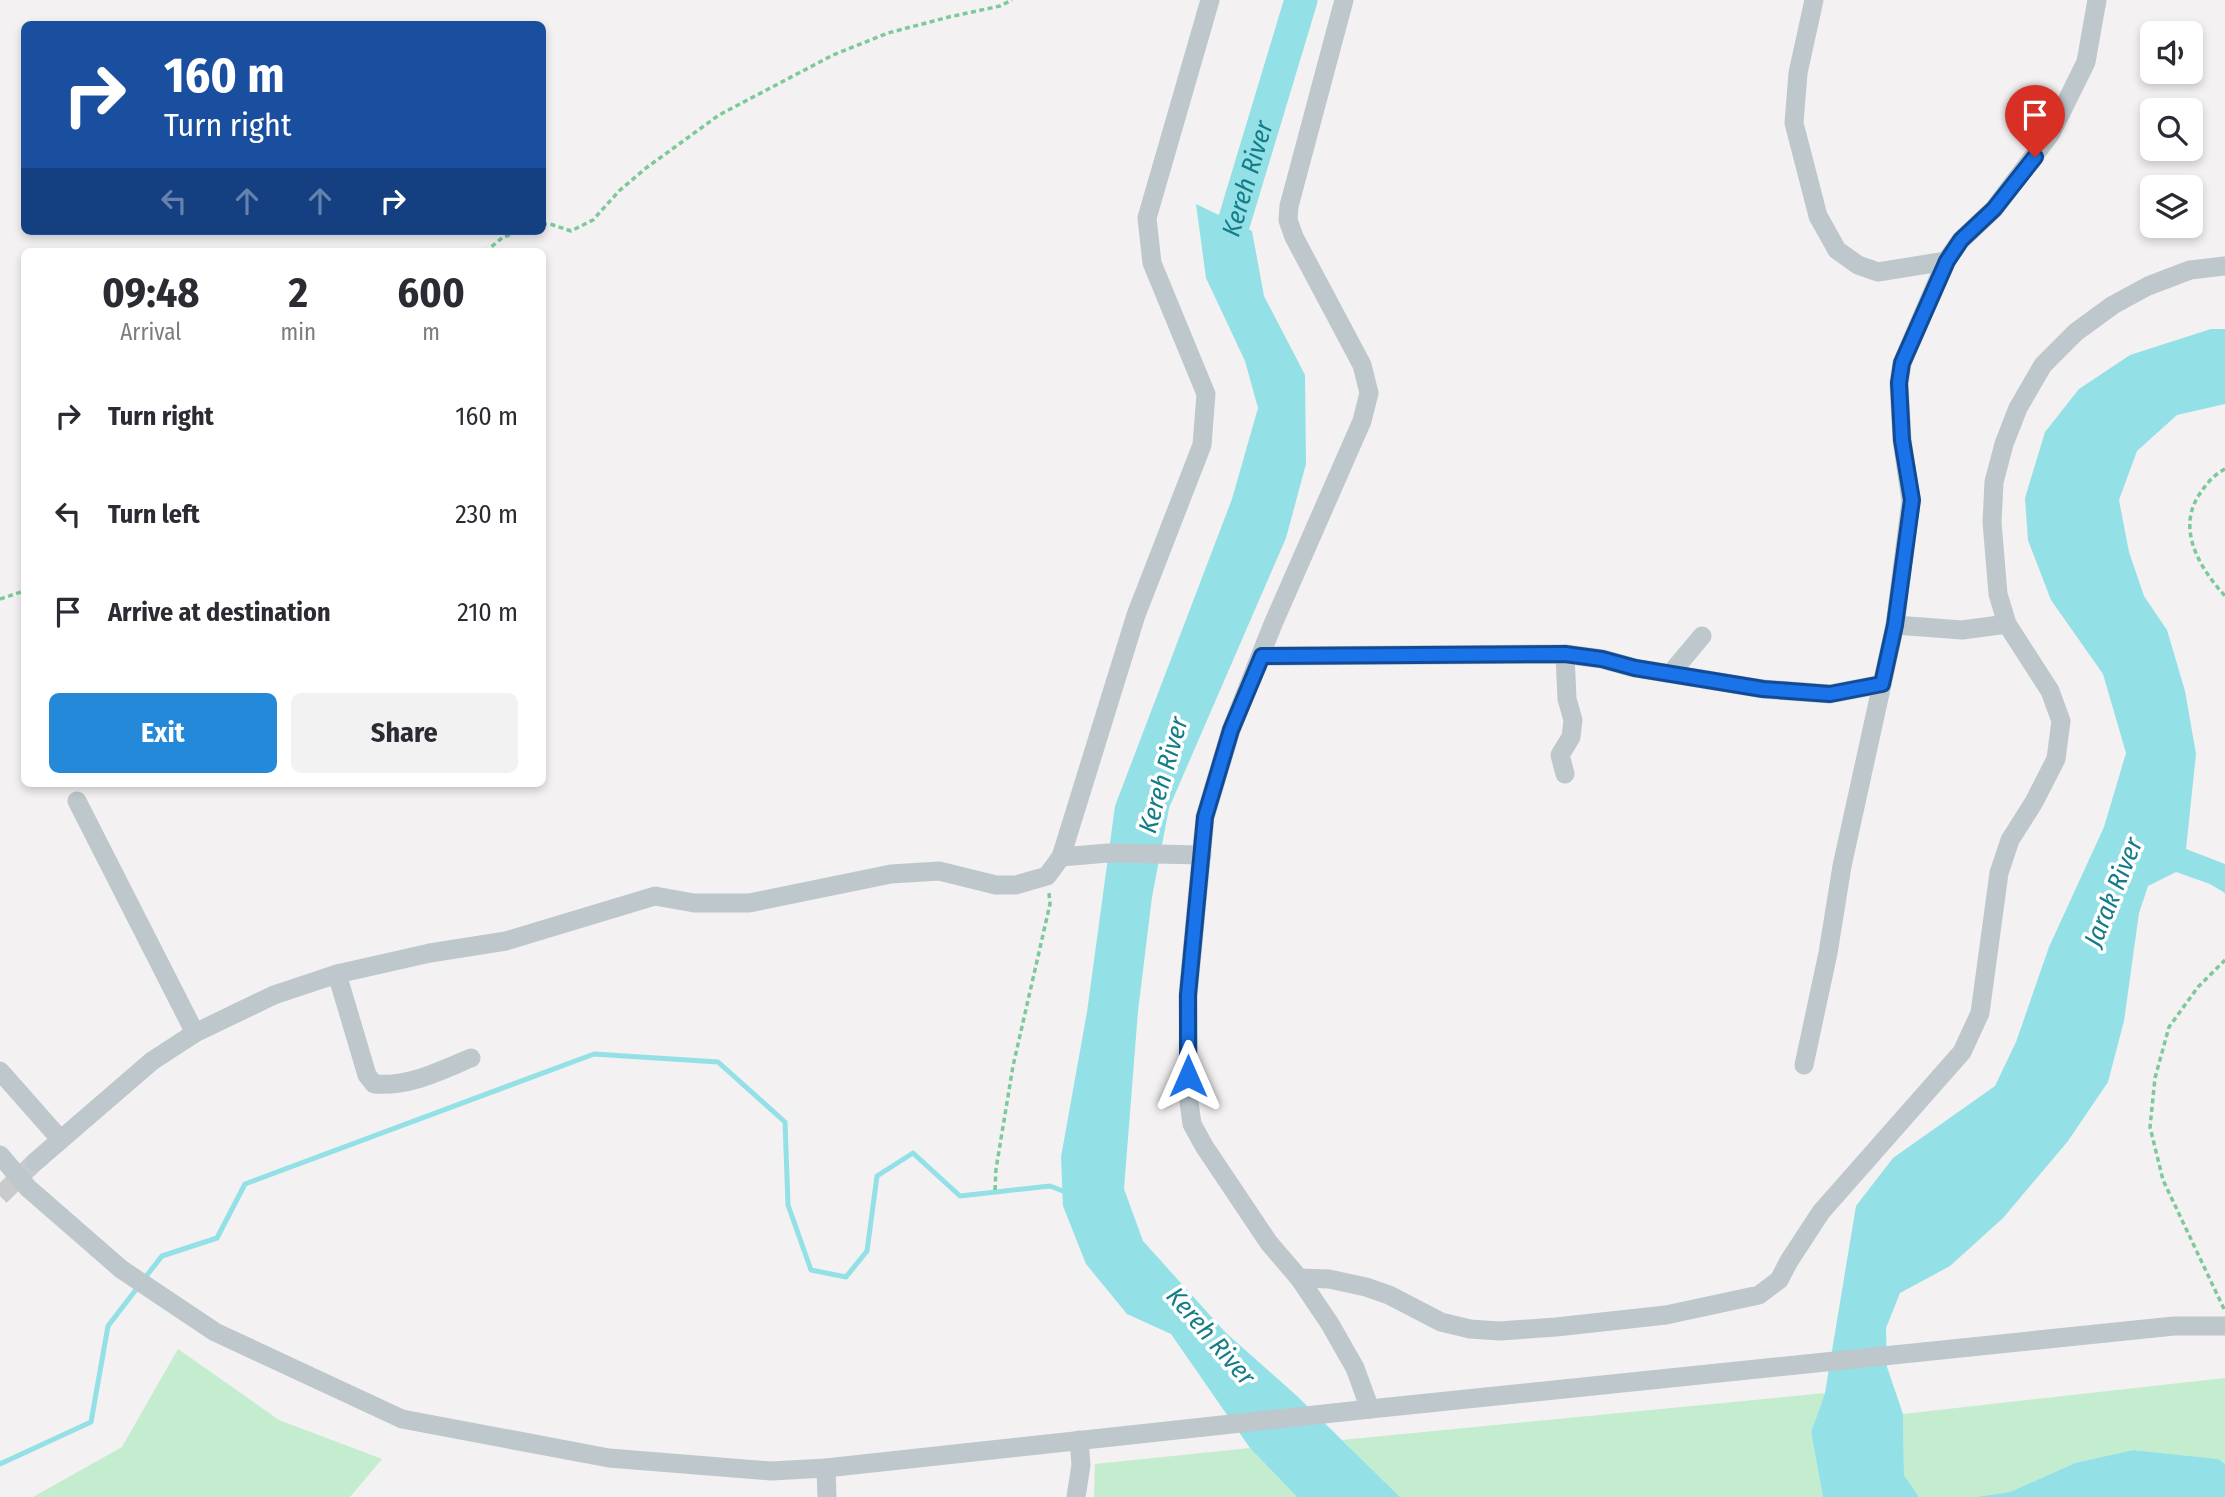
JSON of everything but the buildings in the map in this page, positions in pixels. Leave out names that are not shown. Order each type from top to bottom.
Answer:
[{"type":"street","points":[[35,1162],[152,1061],[195,1033],[274,995],[337,974],[430,953],[506,941],[655,896],[694,902],[749,903],[891,874],[939,871],[996,885],[1016,885],[1047,876],[1061,857],[1136,615],[1202,445],[1206,394],[1152,263],[1147,218],[1210,0]]},
{"type":"street","points":[[1344,0],[1289,205],[1288,220],[1294,237],[1362,365],[1369,393],[1362,421],[1231,730],[1195,855],[1188,995],[1189,1102],[1192,1124],[1205,1146],[1269,1243],[1299,1279],[1330,1324],[1355,1368],[1363,1410]]},
{"type":"street","points":[[1814,0],[1798,73],[1794,122],[1818,216],[1837,250],[1868,269],[1878,272],[1947,261]]},
{"type":"street","points":[[1804,1065],[1828,953],[1842,866],[1895,625],[1912,500],[1902,440],[1902,363],[1947,261],[1961,240],[1994,209],[2051,133],[2086,62],[2097,0]]},
{"type":"street","points":[[1299,1279],[1329,1279],[1366,1287],[1441,1322],[1470,1329],[1499,1331],[1556,1328],[1666,1315],[1759,1295],[1779,1280],[1788,1261],[1821,1212],[1962,1052],[1980,1013],[2000,873],[2010,840],[2034,802],[2056,759],[2061,721],[2050,691],[2007,624],[1998,594],[1992,522],[1994,482],[2004,444],[2018,408],[2043,365],[2076,332],[2148,286],[2190,270],[2225,266]]},
{"type":"street","points":[[1895,625],[1962,630],[2007,624]]},
{"type":"street","points":[[1671,673],[1702,636]]},
{"type":"street","points":[[1262,656],[1565,654],[1763,689],[1830,694],[1882,684]]},
{"type":"street","points":[[1565,654],[1567,699],[1573,720],[1571,737],[1560,755],[1565,774]]},
{"type":"street","points":[[77,801],[195,1033]]},
{"type":"street","points":[[1061,857],[1108,853],[1195,855]]},
{"type":"street","points":[[337,974],[368,1075],[374,1084],[410,1082],[471,1058]]},
{"type":"street","points":[[0,1071],[60,1139]]},
{"type":"street","points":[[0,1155],[28,1188],[121,1269],[215,1332],[402,1419],[609,1458],[771,1471],[826,1468],[1176,1429],[2174,1326],[2225,1326]]},
{"type":"street","points":[[1076,1497],[1081,1465],[1079,1440]]},
{"type":"street","points":[[826,1468],[827,1497]]},
{"type":"path","points":[[546,224],[571,231],[593,220],[619,191],[646,167],[719,115],[833,55],[888,33],[1000,6],[1012,0]]},
{"type":"path","points":[[490,248],[510,235]]},
{"type":"path","points":[[2225,469],[2205,486],[2193,503],[2188,525],[2196,556],[2225,596]]},
{"type":"path","points":[[0,599],[21,592]]},
{"type":"path","points":[[995,1190],[1013,1066],[1050,904],[1047,876]]},
{"type":"path","points":[[2225,960],[2198,988],[2169,1027],[2155,1078],[2150,1126],[2163,1180],[2225,1311]]},
{"type":"green space","points":[[178,1349],[279,1420],[382,1459],[350,1497],[33,1497],[122,1447]]},
{"type":"green space","points":[[2225,1378],[2225,1464],[2217,1459],[2133,1450],[2075,1463],[2010,1492],[1976,1497],[1919,1497],[1904,1475],[1903,1414]]},
{"type":"green space","points":[[1825,1393],[1811,1432],[1823,1497],[1400,1497],[1342,1440]]},
{"type":"green space","points":[[1250,1448],[1297,1497],[1094,1497],[1095,1464]]},
{"type":"water","points":[[1196,204],[1252,231],[1264,296],[1305,375],[1306,464],[1286,538],[1169,808],[1152,897],[1138,1011],[1124,1189],[1143,1241],[1226,1333],[1297,1396],[1400,1497],[1297,1497],[1250,1448],[1171,1334],[1127,1314],[1086,1264],[1063,1206],[1061,1157],[1087,1012],[1115,806],[1232,499],[1258,408],[1245,361],[1206,278]]},
{"type":"water","name":"Jarak River","points":[[2211,329],[2225,329],[2225,404],[2177,415],[2137,451],[2119,500],[2129,552],[2144,596],[2167,630],[2185,691],[2196,754],[2186,849],[2225,864],[2225,893],[2210,884],[2176,872],[2148,886],[2139,913],[2124,1021],[2108,1082],[2068,1141],[2003,1218],[1950,1266],[1900,1293],[1886,1328],[1887,1367],[1903,1414],[1904,1475],[1919,1497],[1823,1497],[1811,1432],[1825,1393],[1856,1206],[1893,1158],[1995,1086],[2016,1042],[2049,947],[2104,827],[2126,753],[2103,674],[2051,600],[2028,540],[2025,498],[2045,432],[2079,389],[2130,355]]},
{"type":"water","points":[[2133,1450],[2218,1459],[2225,1464],[2225,1497],[1976,1497],[2010,1492],[2075,1463]]},
{"type":"waterway","name":"Kereh River","points":[[1231,265],[1225,252],[1301,0]]},
{"type":"waterway","points":[[144,1279],[162,1256],[217,1238],[245,1184],[594,1054],[718,1062],[785,1122],[788,1205],[811,1270],[846,1277],[867,1251],[877,1176],[913,1153],[960,1196],[1050,1186],[1068,1193]]},
{"type":"waterway","points":[[0,1464],[91,1422],[108,1326],[138,1287]]},
{"type":"tunnel","points":[[0,1196],[35,1162]]},
{"type":"route","points":[[1188,1076],[1188,995],[1205,817],[1231,730],[1262,656],[1565,654],[1763,689],[1830,694],[1882,684],[1895,625],[1912,500],[1902,440],[1899,383],[1902,363],[1947,261],[1961,240],[1994,209],[2035,157]]}]
